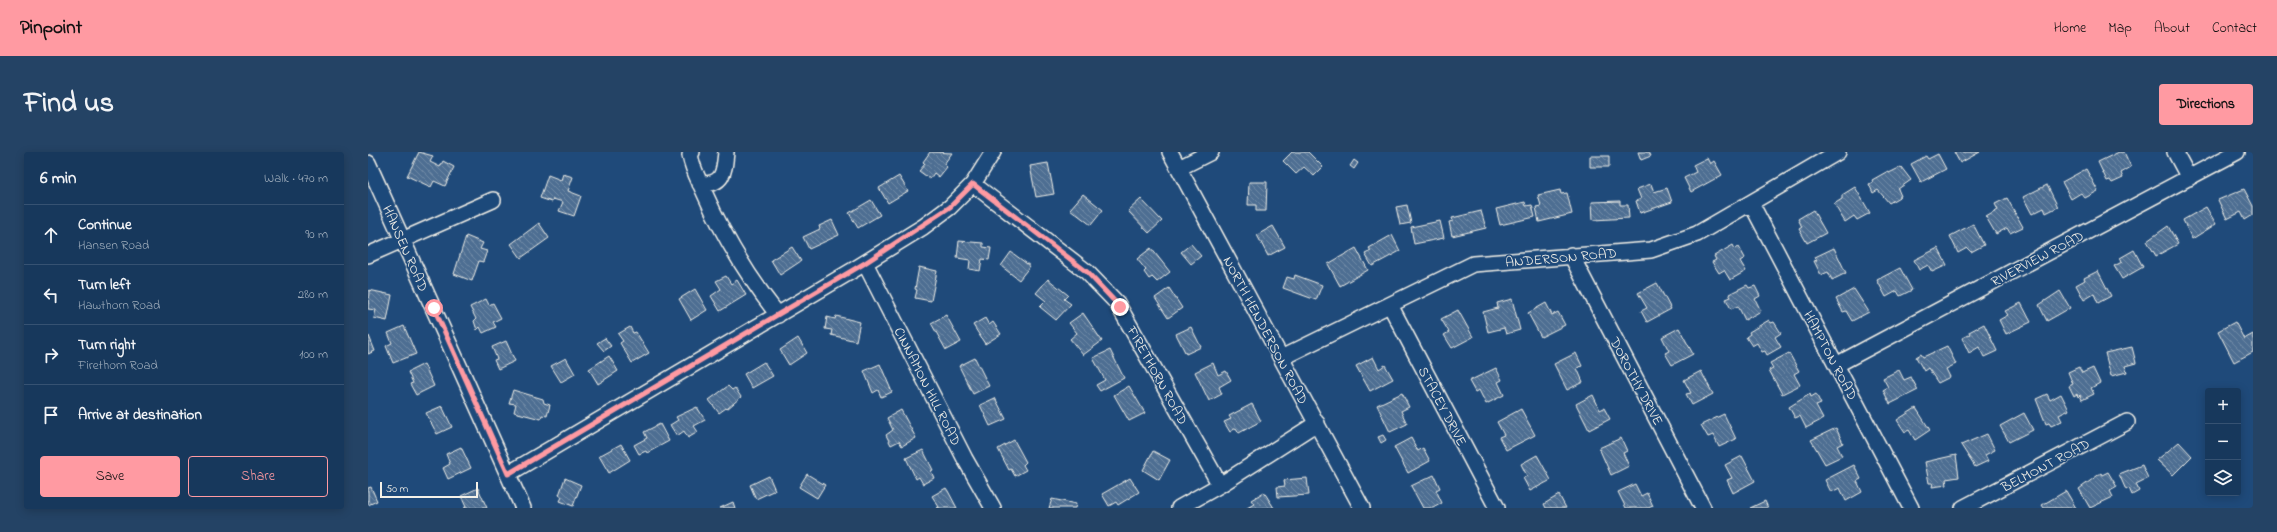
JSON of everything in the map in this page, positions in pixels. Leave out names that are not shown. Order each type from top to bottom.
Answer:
[{"type":"street","points":[[692,152],[690,155],[692,170],[713,214],[759,291],[778,315]]},
{"type":"street","points":[[700,184],[713,185],[720,179],[726,152]]},
{"type":"street","points":[[508,474],[865,263],[950,207],[973,184],[992,152]]},
{"type":"street","name":"NORTH HENDERSON ROAD","points":[[1170,152],[1362,508]]},
{"type":"street","points":[[1179,168],[1212,152]]},
{"type":"street","name":"ANDERSON ROAD","points":[[1281,358],[1473,264],[1571,255],[1651,250],[1697,234],[1838,152]]},
{"type":"street","points":[[2175,152],[2189,178]]},
{"type":"street","name":"RIVERVIEW ROAD","points":[[1836,364],[2237,152]]},
{"type":"street","name":"HANSEN ROAD","points":[[368,163],[523,508]]},
{"type":"street","name":"FIRETHORN ROAD","points":[[973,184],[1087,272],[1117,302],[1220,485]]},
{"type":"street","points":[[368,255],[493,200]]},
{"type":"street","name":"HAMPTON ROAD","points":[[1751,202],[1911,508]]},
{"type":"street","name":"DOROTHY DRIVE","points":[[1571,255],[1703,508]]},
{"type":"street","name":"CINNAMON HILL ROAD","points":[[865,263],[965,460],[993,508]]},
{"type":"street","name":"STACEY DRIVE","points":[[1390,305],[1497,508]]},
{"type":"street","name":"BELMONT ROAD","points":[[1964,508],[2127,422]]},
{"type":"street","points":[[1179,508],[1220,485],[1317,423]]},
{"type":"building","points":[[419,152],[433,156],[430,162],[440,167],[443,161],[454,167],[445,186],[434,181],[431,187],[407,176]]},
{"type":"building","points":[[930,152],[952,153],[944,164],[947,167],[939,177],[934,173],[930,179],[919,171],[925,164],[923,162]]},
{"type":"building","points":[[1292,152],[1308,152],[1323,167],[1314,176],[1304,167],[1296,174],[1283,161]]},
{"type":"building","points":[[1638,152],[1649,152],[1651,156],[1641,160]]},
{"type":"building","points":[[1954,152],[1980,152],[1960,163]]},
{"type":"building","points":[[2119,152],[2124,152],[2131,167],[2121,173],[2123,178],[2112,183],[2110,180],[2107,181],[2098,162]]},
{"type":"building","points":[[1938,154],[1946,169],[1921,182],[1911,164],[1926,156],[1928,159]]},
{"type":"building","points":[[1590,156],[1609,156],[1609,167],[1590,167]]},
{"type":"building","points":[[1707,158],[1710,164],[1714,161],[1722,175],[1691,192],[1684,178],[1696,172],[1693,165]]},
{"type":"building","points":[[1354,160],[1358,163],[1354,169],[1350,166]]},
{"type":"building","points":[[1048,163],[1054,194],[1036,197],[1030,166]]},
{"type":"building","points":[[1901,167],[1911,180],[1898,189],[1901,196],[1889,203],[1878,190],[1873,193],[1869,184],[1873,182],[1872,180],[1888,171],[1889,173]]},
{"type":"building","points":[[2086,169],[2098,191],[2085,198],[2081,193],[2071,199],[2062,182]]},
{"type":"building","points":[[563,174],[573,177],[568,191],[581,196],[574,216],[559,211],[563,202],[553,199],[552,202],[540,198],[548,175],[561,180]]},
{"type":"building","points":[[899,176],[908,191],[888,203],[879,188]]},
{"type":"building","points":[[1249,182],[1267,182],[1266,211],[1256,211],[1256,205],[1248,205]]},
{"type":"building","points":[[1651,184],[1654,192],[1667,188],[1672,202],[1640,213],[1636,201],[1641,199],[1637,189]]},
{"type":"building","points":[[2047,185],[2058,207],[2046,213],[2044,208],[2032,214],[2023,197]]},
{"type":"building","points":[[1855,187],[1870,213],[1857,220],[1854,216],[1845,222],[1834,204],[1842,199],[1842,195]]},
{"type":"building","points":[[2244,189],[2253,206],[2253,215],[2245,220],[2241,212],[2227,219],[2218,200]]},
{"type":"building","points":[[1560,190],[1561,194],[1567,193],[1572,214],[1539,222],[1536,207],[1541,206],[1538,195]]},
{"type":"building","points":[[1083,194],[1103,210],[1091,225],[1070,209]]},
{"type":"building","points":[[2007,198],[2023,227],[2010,233],[2007,228],[1996,234],[1986,217],[1998,210],[1995,204]]},
{"type":"building","points":[[1141,199],[1162,221],[1149,233],[1128,211]]},
{"type":"building","points":[[871,200],[880,215],[858,228],[849,213]]},
{"type":"building","points":[[1620,201],[1620,205],[1628,205],[1629,218],[1593,220],[1592,202]]},
{"type":"building","points":[[1525,202],[1526,206],[1532,205],[1535,217],[1500,225],[1496,209]]},
{"type":"building","points":[[1407,205],[1411,223],[1400,225],[1396,207]]},
{"type":"building","points":[[2206,207],[2216,224],[2192,239],[2183,220]]},
{"type":"building","points":[[1813,210],[1826,233],[1807,243],[1799,229],[1802,227],[1798,219]]},
{"type":"building","points":[[1481,211],[1486,228],[1452,236],[1449,222],[1453,221],[1452,218]]},
{"type":"building","points":[[832,220],[839,235],[809,249],[803,237],[820,229],[819,226]]},
{"type":"building","points":[[1440,221],[1444,238],[1414,244],[1411,227]]},
{"type":"building","points":[[539,223],[549,238],[521,258],[511,244]]},
{"type":"building","points":[[1973,224],[1984,245],[1971,252],[1967,248],[1958,253],[1950,236]]},
{"type":"building","points":[[1273,226],[1285,247],[1268,256],[1257,235]]},
{"type":"building","points":[[2168,226],[2178,244],[2156,256],[2147,241]]},
{"type":"building","points":[[1392,235],[1400,251],[1372,266],[1365,254],[1371,251],[1369,248]]},
{"type":"building","points":[[466,236],[483,243],[480,249],[487,251],[483,262],[479,261],[472,281],[454,274]]},
{"type":"building","points":[[959,241],[983,243],[983,247],[991,248],[989,260],[982,259],[980,271],[969,269],[970,260],[957,258]]},
{"type":"building","points":[[1191,244],[1201,256],[1191,264],[1181,252]]},
{"type":"building","points":[[1733,245],[1735,249],[1739,247],[1745,258],[1740,261],[1746,271],[1730,280],[1724,270],[1719,273],[1712,262],[1716,260],[1714,256]]},
{"type":"building","points":[[792,247],[801,261],[780,275],[771,260]]},
{"type":"building","points":[[1151,248],[1170,272],[1157,282],[1152,277],[1149,279],[1144,272],[1146,270],[1137,259]]},
{"type":"building","points":[[1356,248],[1368,270],[1340,286],[1328,264]]},
{"type":"building","points":[[1834,248],[1846,273],[1832,280],[1828,272],[1821,275],[1814,261],[1817,260],[1815,257]]},
{"type":"building","points":[[1938,248],[1947,265],[1932,272],[1928,265],[1919,270],[1914,260]]},
{"type":"building","points":[[2134,250],[2143,267],[2122,279],[2114,266],[2122,262],[2120,258]]},
{"type":"building","points":[[1011,252],[1030,266],[1019,280],[1001,266]]},
{"type":"building","points":[[919,267],[937,271],[931,301],[915,298]]},
{"type":"building","points":[[1900,268],[1912,290],[1900,296],[1897,291],[1886,297],[1877,280]]},
{"type":"building","points":[[2098,271],[2111,296],[2098,303],[2094,294],[2084,300],[2076,285],[2085,280],[2084,278]]},
{"type":"building","points":[[1295,275],[1322,285],[1316,300],[1283,288],[1287,277],[1294,279]]},
{"type":"building","points":[[726,276],[731,284],[737,280],[746,295],[720,311],[711,296],[721,289],[716,281]]},
{"type":"building","points":[[1048,279],[1068,295],[1064,299],[1071,304],[1056,320],[1040,307],[1046,301],[1036,293]]},
{"type":"building","points":[[1657,283],[1671,309],[1647,322],[1641,311],[1647,308],[1638,293]]},
{"type":"building","points":[[1747,285],[1749,288],[1755,286],[1760,296],[1755,299],[1761,311],[1745,320],[1738,306],[1731,309],[1726,299],[1731,297],[1729,294]]},
{"type":"building","points":[[1169,288],[1182,308],[1168,318],[1155,298]]},
{"type":"building","points":[[695,289],[707,310],[691,320],[679,299]]},
{"type":"building","points":[[1854,289],[1869,312],[1852,321],[1846,311],[1843,312],[1836,299]]},
{"type":"building","points":[[369,290],[392,295],[387,321],[374,318],[376,310],[368,309]]},
{"type":"building","points":[[2060,291],[2070,308],[2047,321],[2039,305]]},
{"type":"building","points":[[486,299],[489,305],[493,303],[501,318],[493,322],[496,327],[483,333],[480,327],[477,330],[474,321],[476,319],[470,307]]},
{"type":"building","points":[[1512,299],[1520,330],[1506,334],[1504,328],[1488,332],[1483,312],[1498,308],[1497,303]]},
{"type":"building","points":[[1546,303],[1552,315],[1558,312],[1565,325],[1541,337],[1528,313]]},
{"type":"building","points":[[2021,303],[2031,322],[2006,334],[1999,320],[2008,315],[2005,311]]},
{"type":"building","points":[[1458,310],[1473,337],[1452,348],[1444,335],[1449,332],[1441,319]]},
{"type":"building","points":[[1083,313],[1102,341],[1083,355],[1070,339],[1077,333],[1069,323]]},
{"type":"building","points":[[946,315],[961,342],[946,350],[931,323]]},
{"type":"building","points":[[836,316],[860,322],[856,341],[831,335],[832,330],[825,329],[827,317],[835,319]]},
{"type":"building","points":[[985,318],[989,325],[993,322],[1001,334],[985,344],[973,325]]},
{"type":"building","points":[[1769,320],[1771,323],[1774,322],[1781,333],[1775,337],[1781,347],[1767,355],[1765,351],[1762,352],[1757,343],[1752,346],[1746,337],[1750,334],[1749,332]]},
{"type":"building","points":[[2235,322],[2244,339],[2253,334],[2253,352],[2234,362],[2218,331]]},
{"type":"building","points":[[1984,324],[1997,351],[1984,357],[1979,347],[1969,353],[1962,338],[1970,334],[1969,332]]},
{"type":"building","points":[[404,326],[416,354],[393,363],[386,346],[392,343],[388,333]]},
{"type":"building","points":[[630,327],[633,333],[636,332],[649,353],[632,363],[620,343],[623,341],[618,334]]},
{"type":"building","points":[[1191,327],[1201,347],[1186,354],[1176,334]]},
{"type":"building","points":[[1679,328],[1693,354],[1672,365],[1665,353],[1669,351],[1662,337]]},
{"type":"building","points":[[369,336],[375,351],[368,354],[368,337]]},
{"type":"building","points":[[605,338],[611,346],[604,351],[597,343]]},
{"type":"building","points":[[798,338],[807,353],[789,365],[780,350]]},
{"type":"building","points":[[506,341],[515,361],[498,369],[494,360],[497,359],[492,347]]},
{"type":"building","points":[[1947,346],[1956,364],[1946,369],[1950,377],[1938,383],[1928,368],[1924,371],[1916,357],[1921,354],[1923,357]]},
{"type":"building","points":[[2132,347],[2136,363],[2125,366],[2127,372],[2111,376],[2105,353]]},
{"type":"building","points":[[1110,350],[1124,378],[1100,391],[1096,385],[1105,380],[1093,358]]},
{"type":"building","points":[[1576,353],[1582,366],[1577,368],[1583,382],[1567,390],[1554,364]]},
{"type":"building","points":[[1789,353],[1799,371],[1794,374],[1800,385],[1782,394],[1769,370],[1773,368],[1770,363]]},
{"type":"building","points":[[609,356],[618,371],[598,384],[589,369]]},
{"type":"building","points":[[1373,357],[1379,369],[1385,365],[1393,379],[1370,391],[1356,366]]},
{"type":"building","points":[[566,358],[575,374],[561,382],[551,366]]},
{"type":"building","points":[[975,358],[989,386],[973,394],[959,366]]},
{"type":"building","points":[[764,362],[773,376],[752,388],[744,374]]},
{"type":"building","points":[[1213,363],[1218,375],[1226,371],[1231,380],[1219,387],[1222,394],[1209,401],[1195,372]]},
{"type":"building","points":[[424,364],[434,386],[416,395],[410,384],[413,383],[408,372]]},
{"type":"building","points":[[880,364],[892,392],[881,397],[878,390],[873,393],[864,371]]},
{"type":"building","points":[[2079,367],[2082,373],[2093,368],[2100,383],[2091,388],[2094,394],[2082,400],[2080,395],[2078,397],[2077,394],[2074,396],[2069,386],[2073,384],[2068,372]]},
{"type":"building","points":[[1496,368],[1502,380],[1498,382],[1504,395],[1486,404],[1479,390],[1475,392],[1469,381]]},
{"type":"building","points":[[1899,370],[1904,380],[1911,377],[1918,390],[1890,404],[1883,390],[1888,387],[1883,378]]},
{"type":"building","points":[[1701,371],[1713,394],[1692,405],[1686,394],[1691,393],[1684,380]]},
{"type":"building","points":[[728,386],[732,390],[735,388],[741,397],[727,409],[726,408],[719,413],[709,400]]},
{"type":"building","points":[[1129,386],[1145,413],[1129,421],[1114,395]]},
{"type":"building","points":[[513,390],[543,399],[544,403],[550,405],[547,416],[542,415],[541,419],[514,412],[516,404],[509,403]]},
{"type":"building","points":[[1402,393],[1409,407],[1401,411],[1407,424],[1390,432],[1377,405]]},
{"type":"building","points":[[1810,394],[1811,397],[1816,394],[1821,404],[1816,406],[1823,419],[1806,428],[1800,416],[1795,418],[1789,407]]},
{"type":"building","points":[[2047,394],[2050,400],[2061,394],[2069,410],[2059,415],[2062,421],[2051,426],[2049,423],[2046,424],[2036,399]]},
{"type":"building","points":[[1593,395],[1600,410],[1604,408],[1610,419],[1589,430],[1576,404]]},
{"type":"building","points":[[995,398],[1006,419],[990,426],[980,405]]},
{"type":"building","points":[[1252,404],[1261,421],[1239,433],[1236,428],[1230,432],[1224,422],[1231,419],[1229,416]]},
{"type":"building","points":[[442,406],[452,427],[437,434],[426,413]]},
{"type":"building","points":[[697,407],[705,420],[694,426],[698,432],[688,438],[684,431],[677,436],[670,425],[678,420],[676,417]]},
{"type":"building","points":[[1916,408],[1930,430],[1915,440],[1909,430],[1905,432],[1897,420]]},
{"type":"building","points":[[1521,409],[1535,435],[1506,450],[1499,437],[1504,435],[1497,422]]},
{"type":"building","points":[[901,410],[916,438],[902,446],[899,441],[891,445],[886,435],[893,430],[887,418]]},
{"type":"building","points":[[2024,413],[2033,430],[2009,442],[2000,426]]},
{"type":"building","points":[[1724,414],[1736,439],[1719,447],[1713,435],[1708,437],[1701,425]]},
{"type":"building","points":[[660,424],[669,441],[647,453],[646,451],[639,454],[634,445],[647,438],[644,432]]},
{"type":"building","points":[[1836,428],[1843,443],[1837,446],[1842,456],[1825,464],[1811,440]]},
{"type":"building","points":[[1987,434],[1995,450],[1985,455],[1988,461],[1975,467],[1961,445]]},
{"type":"building","points":[[1383,435],[1386,440],[1381,443],[1378,437]]},
{"type":"building","points":[[1411,438],[1418,451],[1423,448],[1430,461],[1408,473],[1394,447]]},
{"type":"building","points":[[1621,438],[1627,451],[1623,453],[1629,466],[1611,475],[1599,448]]},
{"type":"building","points":[[1014,440],[1026,462],[1023,465],[1026,470],[1015,476],[1011,469],[1009,470],[998,449]]},
{"type":"building","points":[[2179,442],[2192,456],[2173,475],[2157,460]]},
{"type":"building","points":[[621,444],[630,460],[609,473],[599,456]]},
{"type":"building","points":[[461,447],[471,468],[448,479],[443,468],[450,464],[446,454]]},
{"type":"building","points":[[923,450],[933,470],[931,471],[934,478],[923,484],[919,477],[916,479],[906,458]]},
{"type":"building","points":[[1153,451],[1170,460],[1159,480],[1143,470]]},
{"type":"building","points":[[1537,455],[1551,480],[1530,491],[1523,478],[1527,476],[1521,464]]},
{"type":"building","points":[[1956,455],[1959,477],[1946,479],[1947,485],[1932,487],[1933,483],[1929,483],[1925,462]]},
{"type":"building","points":[[1742,456],[1755,481],[1733,493],[1727,480],[1732,478],[1725,465]]},
{"type":"building","points":[[1854,465],[1861,479],[1857,481],[1862,492],[1846,501],[1840,488],[1831,492],[1825,480]]},
{"type":"building","points":[[2142,465],[2148,478],[2136,484],[2139,491],[2132,495],[2129,488],[2126,490],[2119,474]]},
{"type":"building","points":[[2108,472],[2117,487],[2110,491],[2113,497],[2090,508],[2079,489],[2101,473],[2102,475]]},
{"type":"building","points":[[807,474],[825,485],[817,498],[799,487]]},
{"type":"building","points":[[1434,475],[1440,488],[1436,490],[1442,503],[1433,508],[1423,508],[1411,486]]},
{"type":"building","points":[[769,476],[775,490],[756,499],[750,485]]},
{"type":"building","points":[[565,478],[581,485],[573,506],[560,501],[562,497],[559,495]]},
{"type":"building","points":[[1130,478],[1139,492],[1118,505],[1116,502],[1109,506],[1102,494]]},
{"type":"building","points":[[1307,478],[1309,495],[1278,497],[1277,487],[1285,486],[1284,480]]},
{"type":"building","points":[[1635,484],[1641,496],[1647,493],[1653,506],[1648,508],[1626,508],[1618,492]]},
{"type":"building","points":[[371,487],[377,501],[368,505],[368,488]]},
{"type":"building","points":[[478,488],[487,508],[464,508],[466,507],[461,496]]},
{"type":"building","points":[[946,488],[957,508],[937,508],[939,507],[932,496]]},
{"type":"building","points":[[2066,491],[2076,508],[2044,508],[2042,505]]},
{"type":"building","points":[[1264,492],[1274,508],[1247,508],[1254,504],[1251,500]]},
{"type":"building","points":[[1559,495],[1566,508],[1546,508],[1544,504]]},
{"type":"building","points":[[1052,499],[1076,504],[1075,508],[1049,508]]},
{"type":"building","points":[[1765,501],[1768,508],[1750,508]]},
{"type":"building","points":[[733,502],[735,508],[720,508]]},
{"type":"route","points":[[434,308],[508,474],[865,263],[950,207],[973,184],[1087,272],[1117,302],[1120,307]]}]
